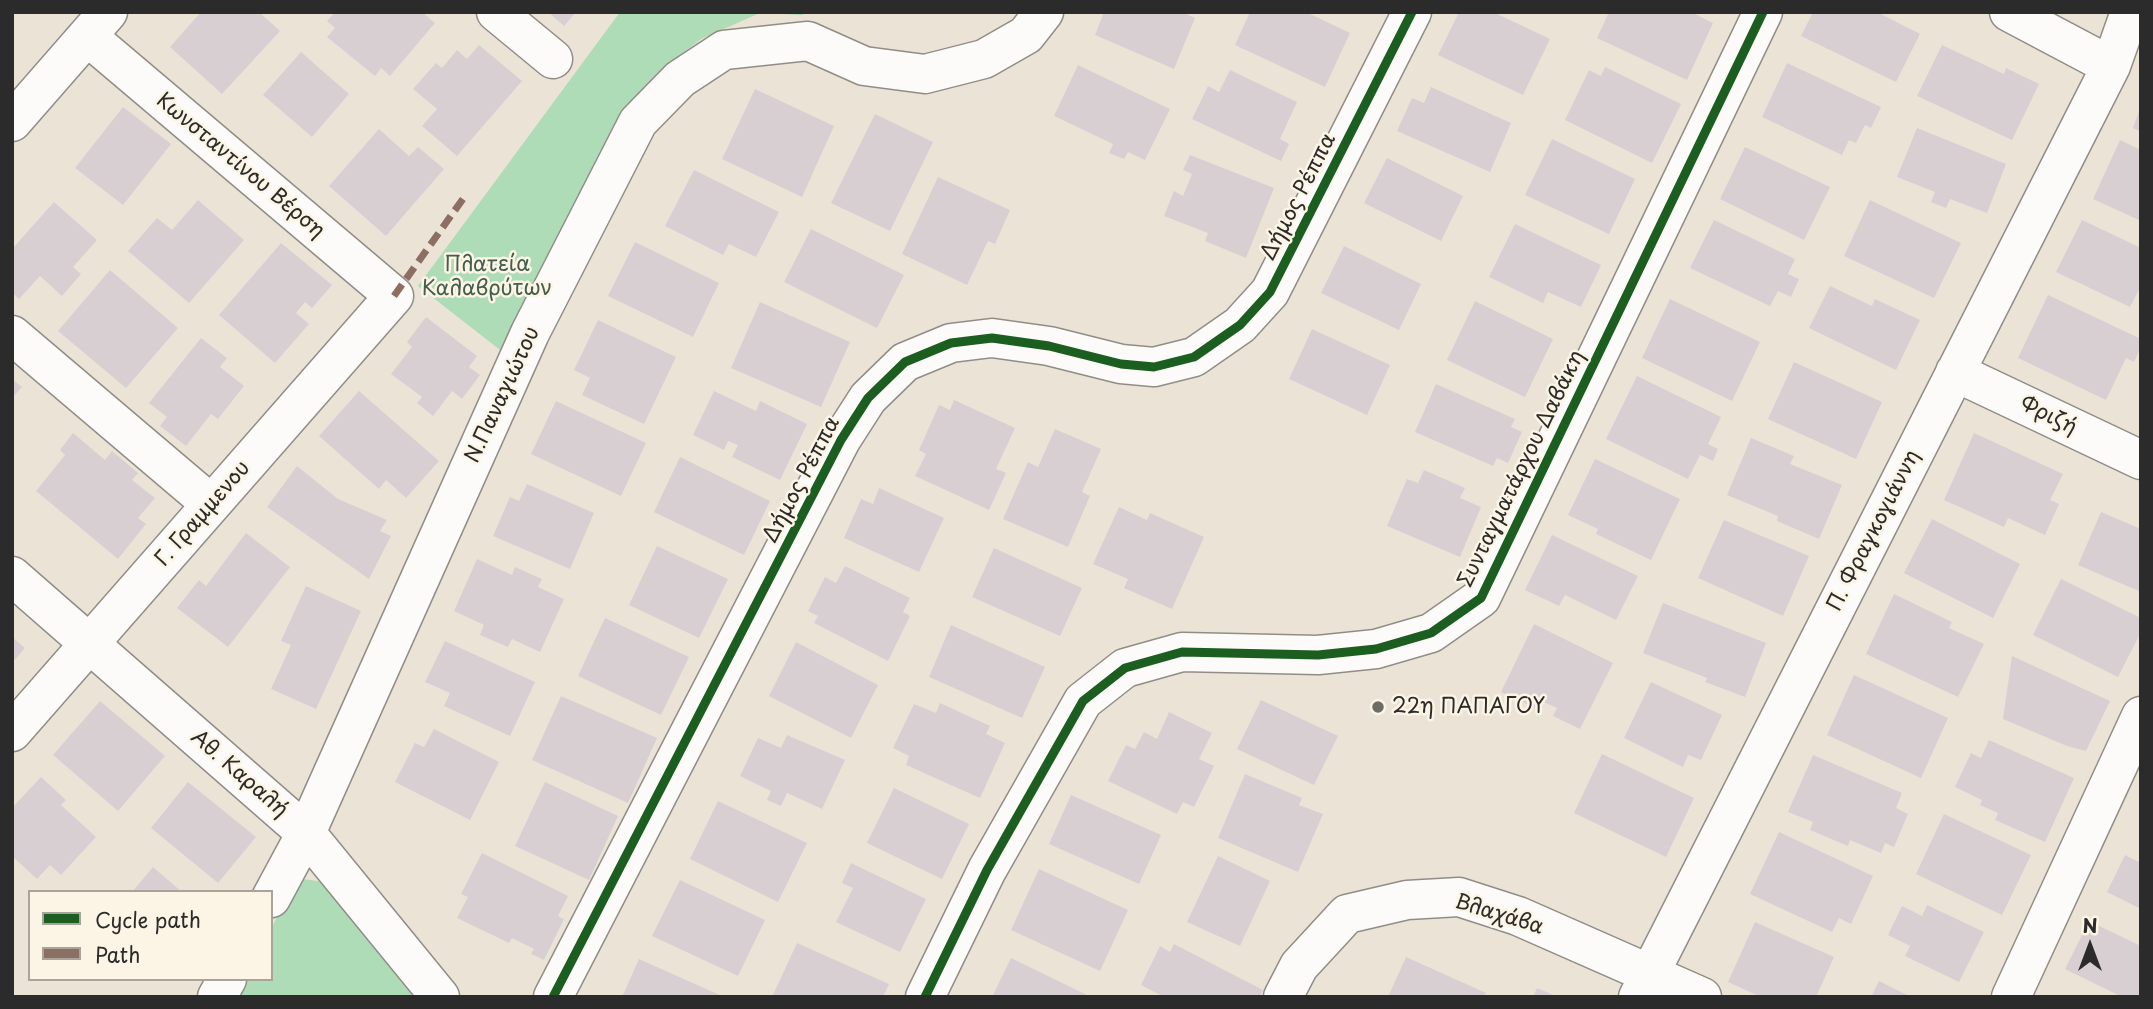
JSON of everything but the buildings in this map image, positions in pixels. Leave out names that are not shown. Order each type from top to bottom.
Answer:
[{"type":"street","points":[[496,12],[553,59]]},
{"type":"street","name":"Ν.Παναγιώτου","points":[[273,894],[306,833],[530,333],[638,122],[680,79],[724,50],[815,27],[864,66],[925,74],[984,59],[1027,35],[1044,12]]},
{"type":"street","name":"Δήμος Ρέππα","points":[[553,997],[834,452],[868,398],[905,362],[951,344],[992,338],[1049,346],[1121,364],[1154,367],[1194,357],[1240,325],[1270,292],[1412,12]]},
{"type":"street","name":"Συνταγματάρχου Δαβάκη","points":[[925,997],[987,870],[1083,701],[1125,667],[1182,652],[1318,655],[1376,649],[1431,633],[1481,598],[1763,12]]},
{"type":"street","points":[[2009,12],[2126,59]]},
{"type":"street","name":"Π. Φραγκογιάννη","points":[[1643,985],[1955,372],[2126,59],[2130,12]]},
{"type":"street","name":"Κωνσταντίνου Βέρση","points":[[12,122],[98,24],[394,296]]},
{"type":"street","name":"Γ. Γραμμενου","points":[[12,732],[394,296]]},
{"type":"street","points":[[12,335],[211,504]]},
{"type":"street","name":"Φριζή","points":[[1955,372],[2141,460]]},
{"type":"street","name":"Αθ. Καραλή","points":[[12,576],[306,833],[440,997]]},
{"type":"street","points":[[2011,997],[2141,716]]},
{"type":"street","name":"Βλαχάβα","points":[[1283,997],[1299,966],[1347,914],[1407,900],[1459,897],[1518,916],[1643,985],[1702,997]]},
{"type":"street","points":[[218,997],[226,981]]},
{"type":"green space","name":"Πλατεία Καλαβρύτων","points":[[620,12],[804,12],[803,15],[760,13],[701,39],[661,70],[625,107],[504,353],[418,286]]},
{"type":"green space","points":[[303,879],[324,882],[414,997],[240,997],[247,981],[273,981],[273,925],[287,897]]},
{"type":"marked path","points":[[394,296],[465,196]]},
{"type":"cycle path","points":[[553,997],[841,440],[868,398],[905,362],[951,343],[992,338],[1049,346],[1121,364],[1154,367],[1194,357],[1240,325],[1270,292],[1412,12]]},
{"type":"cycle path","points":[[925,997],[987,870],[1083,701],[1125,668],[1182,652],[1318,655],[1376,649],[1431,633],[1481,598],[1763,12]]},
{"type":"place","name":"22η ΠΑΠΑΓΟΥ","points":[[1378,707]]}]
